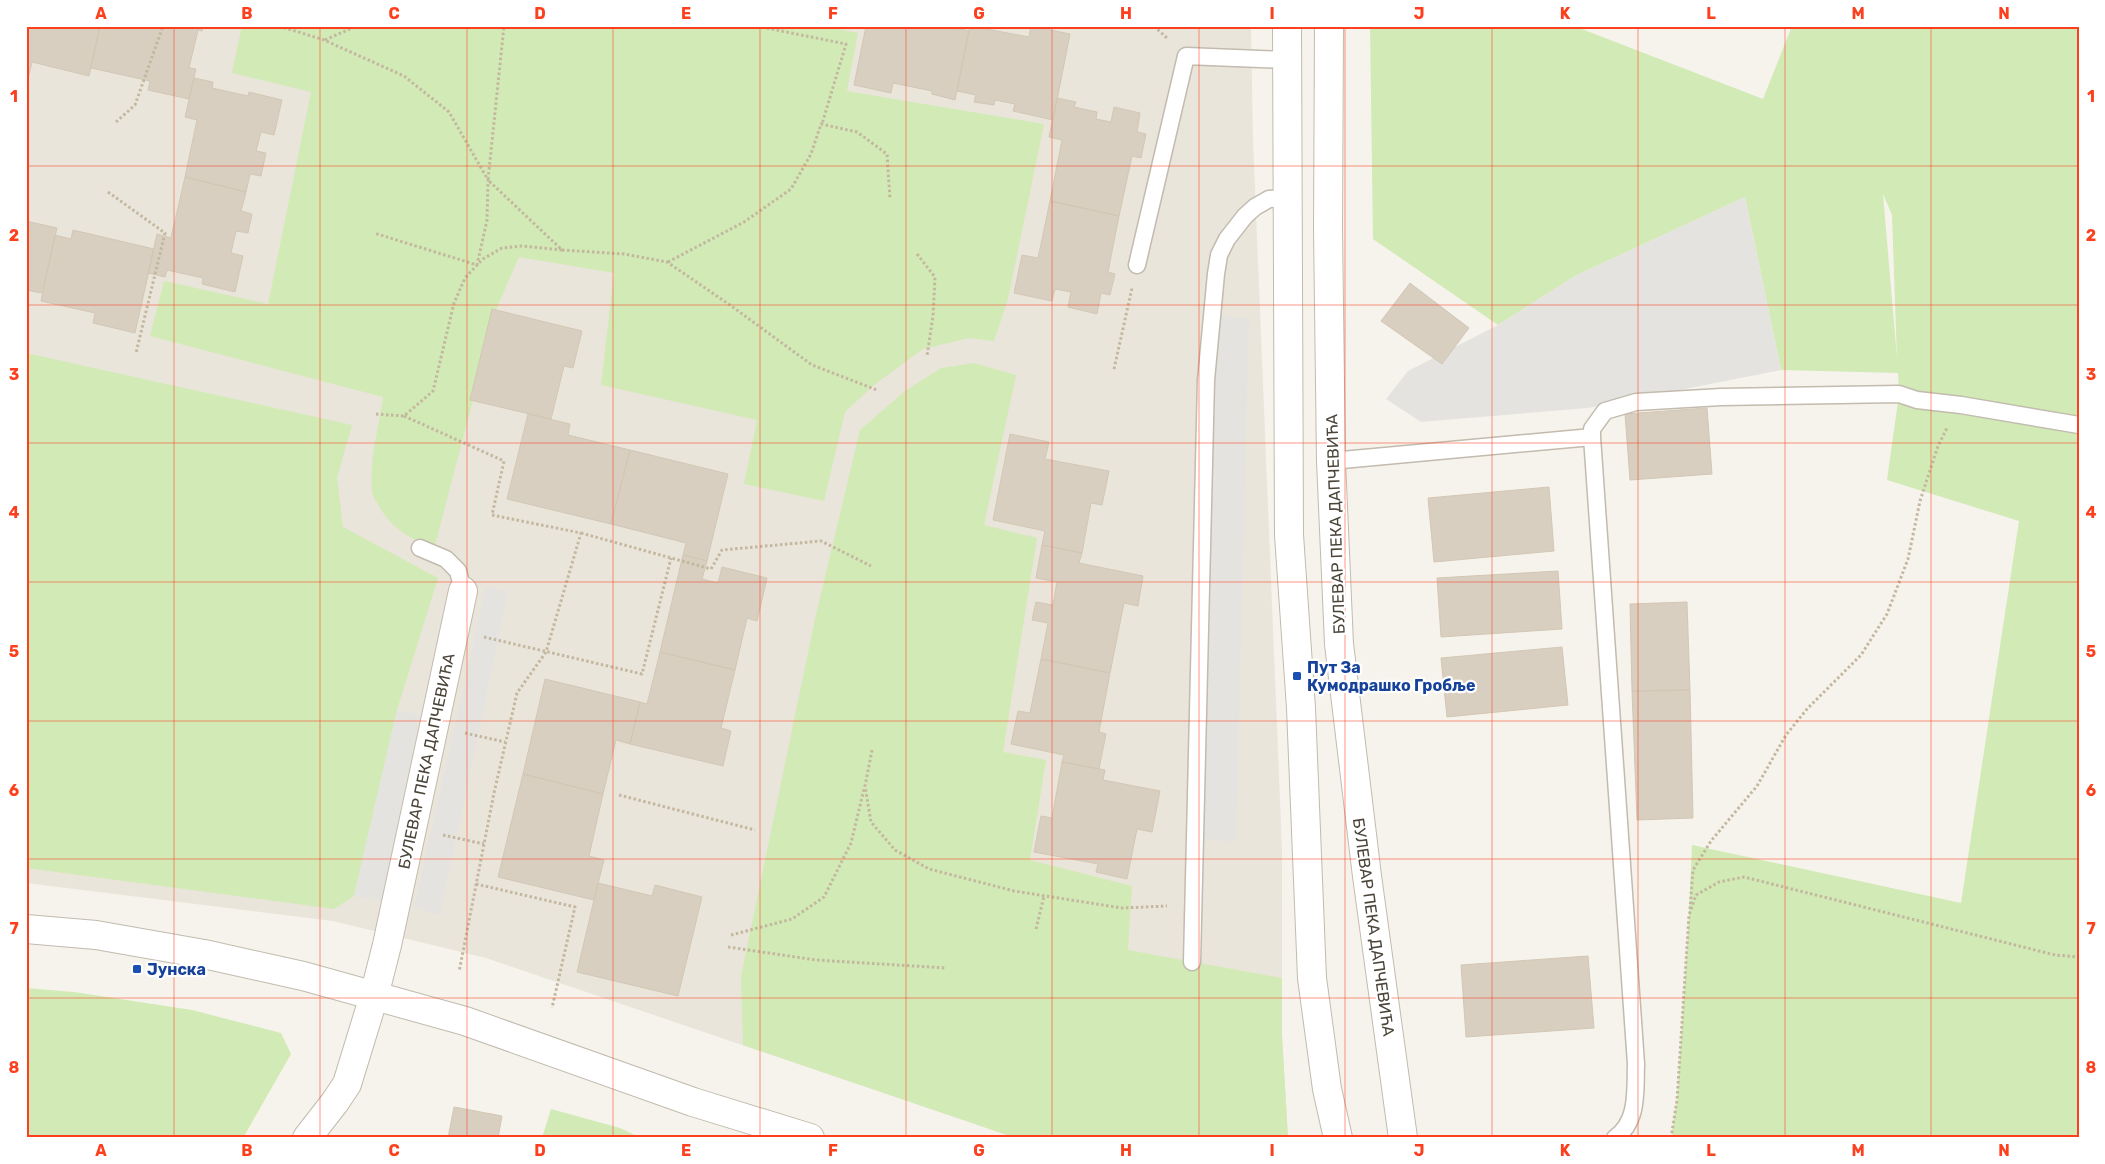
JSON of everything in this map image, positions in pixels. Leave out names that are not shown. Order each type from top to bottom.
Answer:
[{"type":"street","points":[[1287,26],[1289,535],[1301,708],[1312,978],[1327,1089],[1338,1138]]},
{"type":"street","name":"БУЛЕВАР ПЕКА ДАПЧЕВИЋА","points":[[1329,26],[1328,228],[1331,461],[1339,644],[1366,876],[1403,1138]]},
{"type":"street","name":"БУЛЕВАР ПЕКА ДАПЧЕВИЋА","points":[[374,996],[387,945],[463,591]]},
{"type":"street","points":[[26,929],[96,935],[204,954],[303,976],[465,1021],[692,1102],[810,1138]]},
{"type":"street","points":[[307,1138],[336,1102],[346,1084],[374,996]]},
{"type":"street","points":[[1320,1138],[1327,1089]]},
{"type":"street","points":[[692,1102],[755,1138]]},
{"type":"lane","points":[[1137,265],[1186,56],[1287,60]]},
{"type":"lane","points":[[1192,962],[1206,380],[1216,274],[1219,255],[1227,239],[1245,216],[1255,207],[1269,199],[1288,198]]},
{"type":"lane","points":[[1615,1138],[1623,1132],[1635,1109],[1636,1064],[1592,429],[1605,411],[1636,402],[1721,397],[1899,394],[1918,400],[1961,405],[2079,426]]},
{"type":"lane","points":[[1331,461],[1592,438]]},
{"type":"lane","name":"БУЛЕВАР ПЕКА ДАПЧЕВИЋА","points":[[420,548],[446,559],[458,571],[463,591]]},
{"type":"path","points":[[116,122],[135,105],[162,26]]},
{"type":"path","points":[[279,26],[324,40],[404,76],[449,112],[488,180],[562,250]]},
{"type":"path","points":[[324,40],[357,26]]},
{"type":"path","points":[[477,265],[487,220],[488,180],[504,26]]},
{"type":"path","points":[[668,262],[744,222],[791,189],[811,154],[846,44],[757,26]]},
{"type":"path","points":[[822,124],[857,132],[887,154],[890,199]]},
{"type":"path","points":[[108,192],[165,233],[136,353]]},
{"type":"path","points":[[374,233],[477,265]]},
{"type":"path","points":[[404,416],[433,391],[454,303],[465,278],[483,259],[502,248],[521,246],[624,254],[668,262],[812,365],[877,390]]},
{"type":"path","points":[[917,254],[935,277],[933,316],[927,356]]},
{"type":"path","points":[[1114,368],[1137,265]]},
{"type":"path","points":[[1671,1138],[1677,1100],[1693,870],[1711,840],[1757,786],[1786,735],[1807,709],[1861,655],[1887,614],[1908,559],[1920,501],[1938,446],[1961,405]]},
{"type":"path","points":[[376,414],[404,416],[504,461],[492,515],[581,533],[711,569],[722,550],[821,542],[871,566]]},
{"type":"path","points":[[459,972],[505,742],[517,693],[546,652],[581,533]]},
{"type":"path","points":[[455,630],[642,674],[671,558]]},
{"type":"path","points":[[434,725],[505,742]]},
{"type":"path","points":[[731,935],[792,919],[824,897],[850,843],[872,750]]},
{"type":"path","points":[[864,786],[871,822],[895,850],[929,870],[1014,891],[1122,908],[1194,905]]},
{"type":"path","points":[[619,795],[755,830]]},
{"type":"path","points":[[472,841],[484,844]]},
{"type":"path","points":[[1690,915],[1696,895],[1719,882],[1744,876],[2055,954],[2079,957]]},
{"type":"path","points":[[476,884],[575,907],[552,1008]]},
{"type":"path","points":[[1036,929],[1044,896]]},
{"type":"path","points":[[728,947],[816,960],[946,968]]},
{"type":"shaded area","points":[[26,26],[1251,26],[1253,139],[1282,849],[1282,1035],[1288,1138],[1016,1138],[486,958],[333,921],[26,883]]},
{"type":"shaded area","points":[[1745,197],[1781,370],[1588,408],[1421,422],[1386,399],[1408,371],[1498,325],[1575,276]]},
{"type":"shaded area","points":[[1212,315],[1249,319],[1236,842],[1195,838]]},
{"type":"shaded area","points":[[486,587],[508,592],[440,915],[414,908]]},
{"type":"shaded area","points":[[397,710],[420,715],[382,901],[354,896]]},
{"type":"green space","points":[[242,26],[824,26],[858,33],[847,91],[1044,124],[1008,299],[994,341],[969,338],[923,349],[874,385],[845,412],[824,501],[744,484],[757,420],[601,385],[614,273],[519,257],[498,305],[434,549],[417,541],[394,526],[373,496],[372,467],[383,397],[150,336],[164,281],[268,304],[311,92],[232,73]]},
{"type":"green space","points":[[1370,26],[1574,26],[1763,99],[1792,26],[2079,26],[2078,1138],[1671,1138],[1677,1100],[1692,845],[1961,903],[2019,521],[1887,480],[1899,394],[1898,373],[1781,370],[1745,197],[1575,276],[1498,325],[1373,239]],"holes":[[[1883,194],[1892,215],[1897,358]]]},
{"type":"green space","points":[[26,353],[352,425],[337,478],[343,527],[438,578],[397,710],[354,896],[334,909],[26,868]]},
{"type":"green space","points":[[974,363],[1016,375],[984,525],[1037,538],[1003,752],[1046,760],[1030,860],[1132,886],[1128,950],[1282,978],[1282,1035],[1288,1138],[1016,1138],[743,1045],[741,976],[815,619],[860,430],[905,391],[941,368]]},
{"type":"green space","points":[[26,988],[74,992],[192,1010],[281,1033],[291,1054],[243,1138],[26,1138]]},
{"type":"green space","points":[[551,1109],[620,1128],[641,1138],[542,1138]]},
{"type":"building","points":[[26,26],[100,26],[89,76],[32,62],[28,79],[26,78]]},
{"type":"building","points":[[100,26],[203,26],[202,31],[198,30],[189,68],[196,69],[189,99],[148,90],[150,81],[91,68]]},
{"type":"building","points":[[866,26],[949,26],[969,31],[955,100],[932,94],[932,91],[893,83],[891,93],[854,85]]},
{"type":"building","points":[[970,26],[1029,37],[1031,26],[1070,34],[1053,120],[1013,111],[1015,104],[995,100],[994,105],[974,102],[976,95],[957,91]]},
{"type":"building","points":[[194,78],[213,82],[212,88],[248,96],[249,92],[282,100],[274,135],[261,132],[256,151],[266,153],[261,176],[250,174],[246,192],[185,177],[197,120],[185,117]]},
{"type":"building","points":[[1057,98],[1076,102],[1074,107],[1097,112],[1096,119],[1111,122],[1114,107],[1140,113],[1137,132],[1146,134],[1141,158],[1132,156],[1119,216],[1050,201],[1062,140],[1049,137]]},
{"type":"building","points":[[185,177],[246,192],[241,211],[252,214],[248,233],[236,231],[231,253],[243,256],[235,292],[202,284],[203,278],[167,270],[165,277],[148,273],[157,234],[171,238]]},
{"type":"building","points":[[1050,201],[1119,216],[1108,272],[1115,274],[1110,295],[1101,293],[1097,314],[1068,307],[1071,292],[1055,289],[1052,301],[1014,293],[1022,255],[1038,258]]},
{"type":"building","points":[[26,221],[57,228],[42,293],[26,290]]},
{"type":"building","points":[[73,230],[154,249],[135,333],[93,323],[95,313],[41,301],[55,235],[71,239]]},
{"type":"building","points":[[1410,283],[1469,328],[1442,364],[1381,321]]},
{"type":"building","points":[[492,309],[582,331],[573,368],[564,366],[551,419],[470,400]]},
{"type":"building","points":[[1707,408],[1712,474],[1630,480],[1625,414]]},
{"type":"building","points":[[528,414],[570,424],[568,435],[630,450],[611,524],[507,499]]},
{"type":"building","points":[[1010,434],[1049,442],[1045,459],[1109,471],[1102,505],[1091,503],[1082,553],[1042,545],[1045,531],[993,520]]},
{"type":"building","points":[[630,450],[728,474],[707,561],[683,555],[686,543],[611,524]]},
{"type":"building","points":[[1549,487],[1554,551],[1434,562],[1428,498]]},
{"type":"building","points":[[1042,545],[1082,553],[1079,563],[1143,576],[1138,606],[1124,603],[1110,673],[1041,659],[1048,623],[1032,620],[1036,602],[1053,605],[1057,582],[1036,578]]},
{"type":"building","points":[[683,555],[707,561],[702,579],[718,583],[722,567],[767,578],[757,621],[747,618],[735,670],[660,652]]},
{"type":"building","points":[[1558,571],[1562,629],[1441,637],[1437,578]]},
{"type":"building","points":[[1687,602],[1690,690],[1632,691],[1630,604]]},
{"type":"building","points":[[1562,647],[1568,705],[1447,717],[1441,658]]},
{"type":"building","points":[[660,652],[735,670],[721,728],[731,731],[723,766],[630,744],[640,702],[647,704]]},
{"type":"building","points":[[1041,659],[1110,673],[1099,732],[1106,734],[1099,769],[1062,762],[1064,755],[1011,744],[1018,711],[1030,713]]},
{"type":"building","points":[[545,679],[640,702],[630,744],[616,740],[603,794],[523,774]]},
{"type":"building","points":[[1690,690],[1693,818],[1637,820],[1632,691]]},
{"type":"building","points":[[1062,762],[1105,770],[1103,780],[1160,791],[1152,832],[1137,829],[1127,879],[1096,872],[1098,864],[1034,852],[1041,816],[1052,818]]},
{"type":"building","points":[[523,774],[603,794],[589,856],[604,860],[594,900],[498,877]]},
{"type":"building","points":[[598,883],[652,896],[655,885],[702,897],[678,996],[577,972]]},
{"type":"building","points":[[1588,956],[1594,1028],[1466,1037],[1461,965]]},
{"type":"building","points":[[454,1107],[502,1116],[498,1138],[448,1138]]},
{"type":"place","name":"Пут За Кумодрашко Гробље","points":[[1297,676]]},
{"type":"place","name":"Јунска","points":[[137,969]]}]
